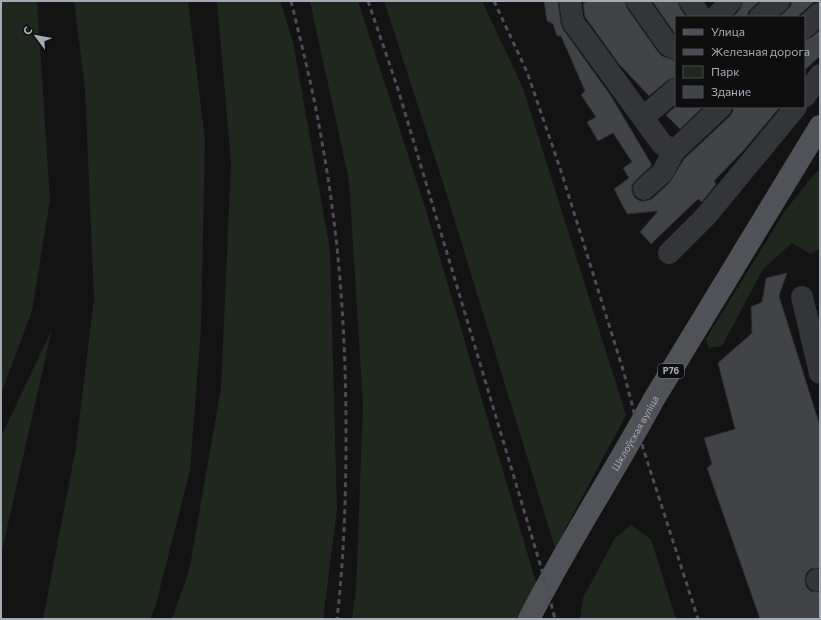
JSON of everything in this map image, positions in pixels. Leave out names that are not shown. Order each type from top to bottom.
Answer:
[{"type":"main road","name":"Шклоўская вуліца","points":[[529,619],[546,584],[638,429],[654,399],[820,126]]},
{"type":"lane","points":[[570,1],[573,22],[662,144],[674,151]]},
{"type":"lane","points":[[637,1],[668,45],[675,48]]},
{"type":"lane","points":[[690,1],[700,16]]},
{"type":"lane","points":[[717,16],[731,1]]},
{"type":"lane","points":[[761,16],[779,1]]},
{"type":"lane","points":[[805,27],[820,13]]},
{"type":"lane","points":[[805,96],[820,75]]},
{"type":"lane","points":[[643,118],[675,90]]},
{"type":"lane","points":[[644,189],[662,173],[674,151],[720,108]]},
{"type":"lane","points":[[669,253],[706,216],[795,108]]},
{"type":"lane","points":[[802,297],[820,373]]},
{"type":"green space","points":[[1,1],[37,1],[50,200],[32,311],[1,394]]},
{"type":"green space","points":[[74,1],[188,1],[205,139],[201,328],[190,470],[155,608],[150,619],[43,619],[76,447],[94,299],[85,89]]},
{"type":"green space","points":[[217,1],[280,1],[293,42],[330,250],[337,509],[323,619],[172,619],[189,571],[221,388],[231,163]]},
{"type":"green space","points":[[310,1],[358,1],[425,207],[537,586],[519,619],[352,619],[356,591],[363,404],[349,181]]},
{"type":"green space","points":[[384,1],[482,1],[523,88],[626,415],[555,548],[445,189]]},
{"type":"green space","points":[[820,169],[820,249],[810,254],[792,243],[763,269],[722,346],[709,348],[706,339],[785,211]]},
{"type":"green space","points":[[52,329],[1,555],[1,437]]},
{"type":"green space","points":[[631,525],[651,539],[676,619],[580,619],[583,598],[615,538]]},
{"type":"building","points":[[544,1],[558,1],[563,29],[611,96],[652,165],[632,185],[632,192],[635,198],[640,201],[652,199],[670,182],[684,159],[730,116],[733,108],[779,108],[743,151],[714,181],[716,184],[702,202],[698,199],[651,244],[640,232],[658,211],[627,214],[614,189],[629,178],[623,168],[632,162],[613,133],[598,141],[587,122],[596,117],[581,95],[585,91],[561,36],[557,36],[553,24],[547,21]]},
{"type":"building","points":[[587,1],[625,1],[627,8],[658,52],[662,56],[675,61],[675,77],[668,80],[649,96],[619,64],[585,17],[583,4]]},
{"type":"building","points":[[652,1],[678,1],[680,8],[685,16],[675,16],[675,34]]},
{"type":"building","points":[[743,1],[760,1],[748,12],[748,16],[734,16],[740,9]]},
{"type":"building","points":[[791,1],[814,2],[798,16],[780,16],[791,6]]},
{"type":"building","points":[[820,30],[820,56],[805,70],[805,40],[812,37]]},
{"type":"building","points":[[675,107],[702,108],[680,129],[666,115]]},
{"type":"building","points":[[787,273],[779,296],[820,426],[820,568],[810,569],[806,574],[805,580],[806,586],[810,591],[820,592],[820,619],[760,619],[707,468],[712,464],[704,438],[735,429],[718,363],[752,333],[751,307],[762,302],[766,278]]},
{"type":"railway","points":[[291,1],[320,129],[334,219],[341,291],[345,363],[346,458],[343,550],[337,619]]},
{"type":"railway","points":[[368,1],[397,86],[546,584],[555,619]]},
{"type":"railway","points":[[494,1],[527,72],[561,171],[624,373],[643,448],[698,619]]}]
